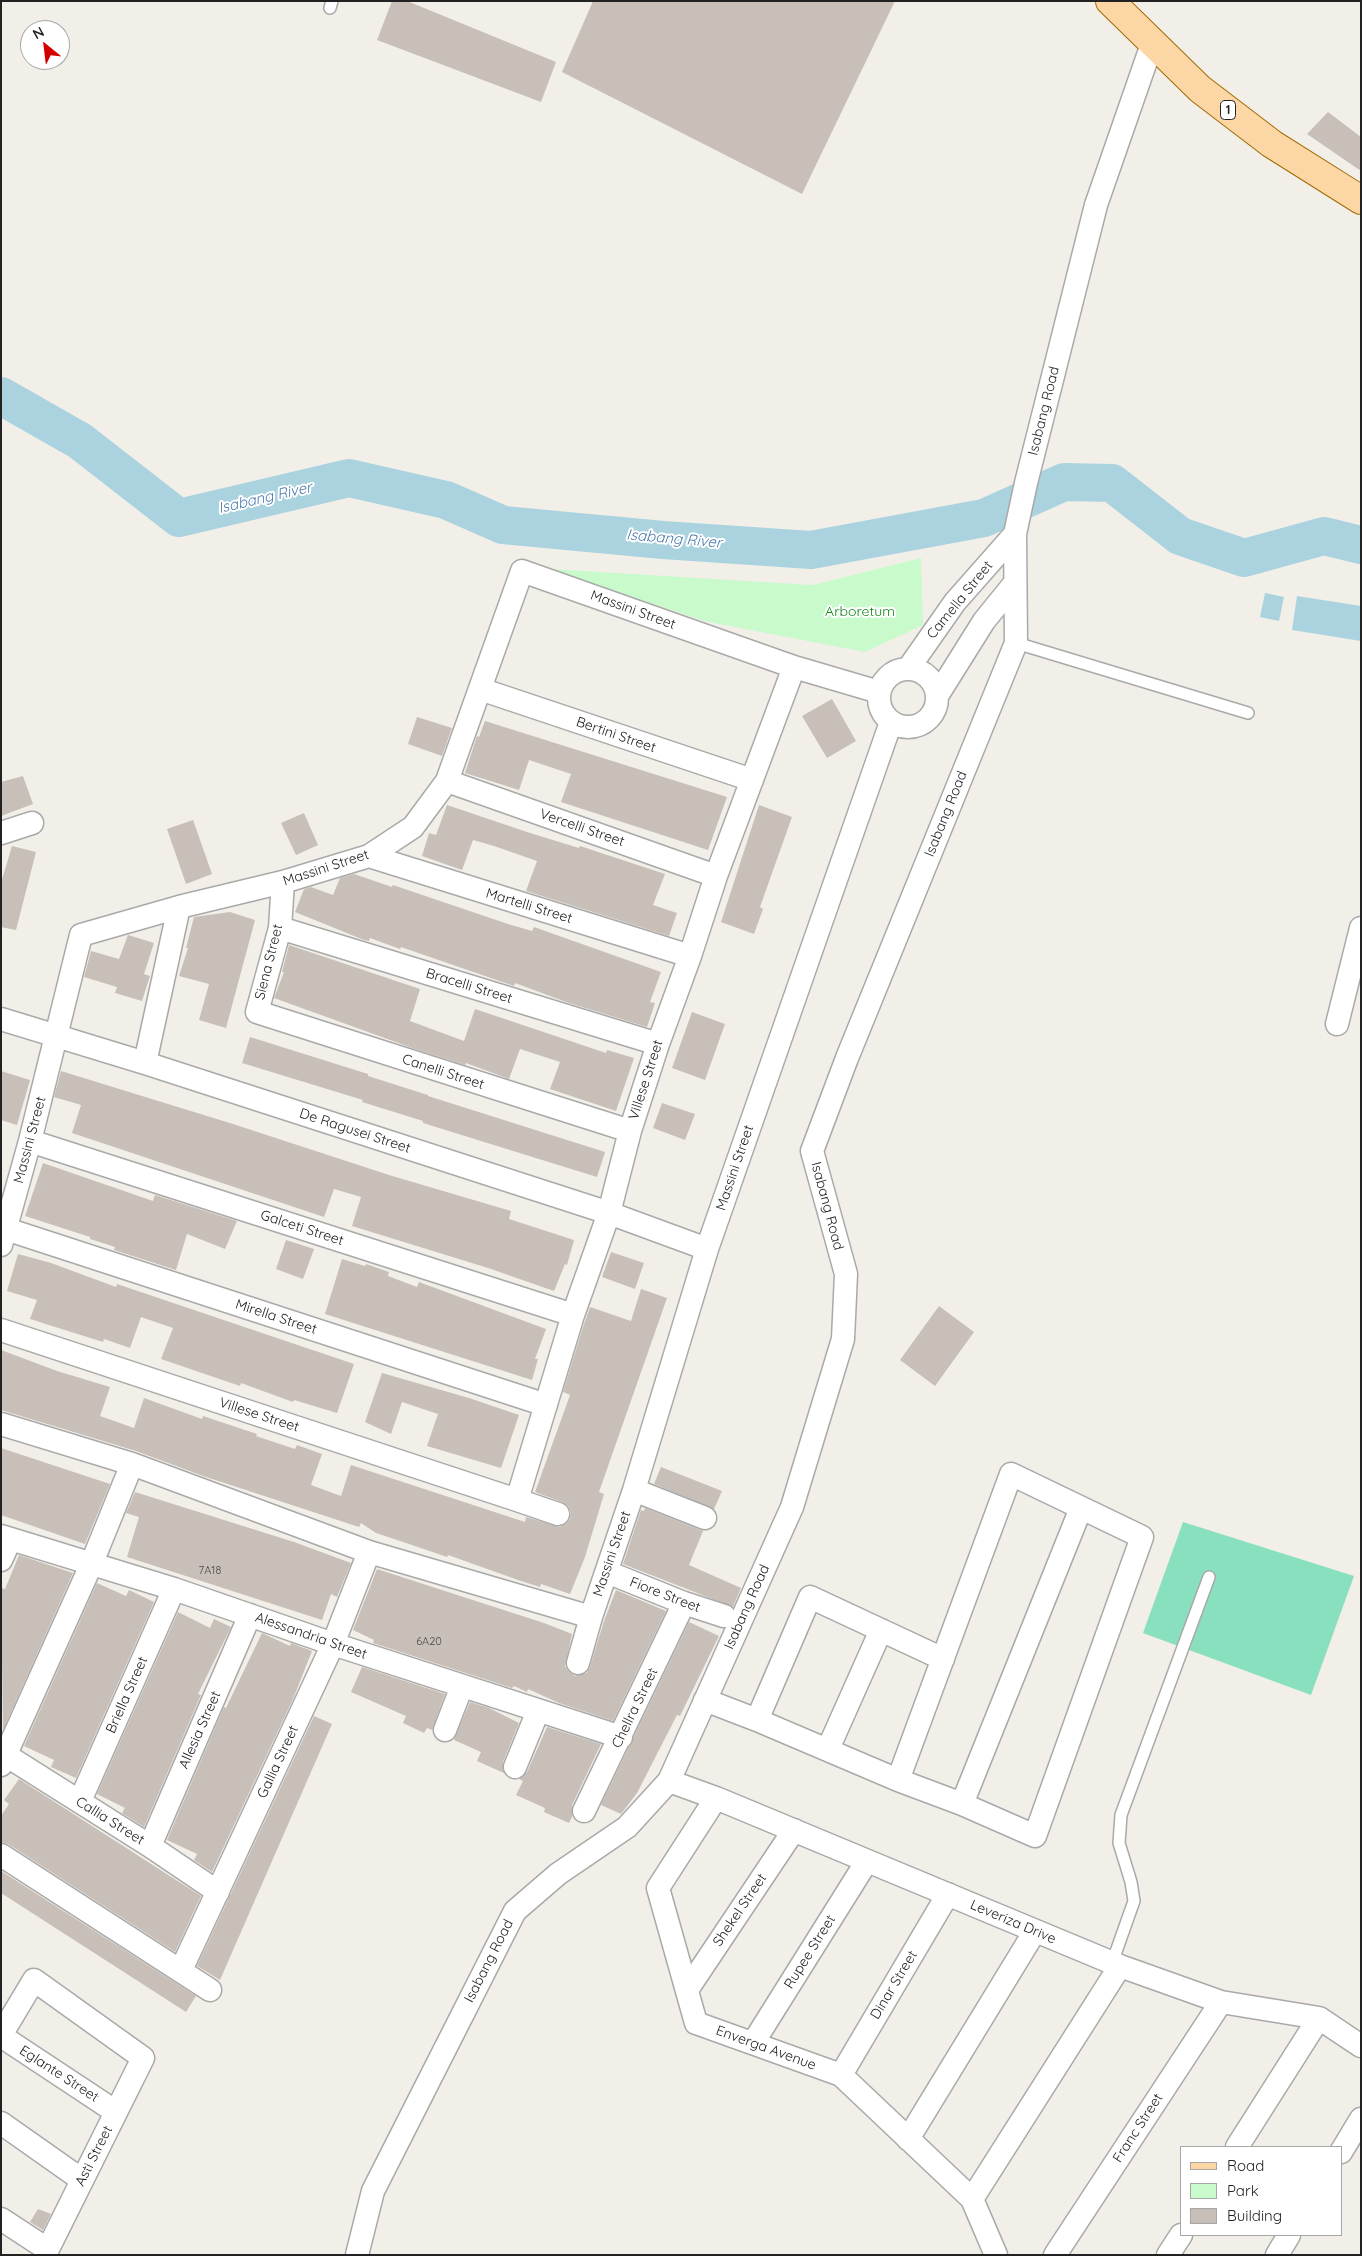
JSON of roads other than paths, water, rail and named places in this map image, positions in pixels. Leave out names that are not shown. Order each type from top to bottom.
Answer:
[{"type":"main road","name":"1","points":[[1110,1],[1152,44],[1200,88],[1272,144],[1361,200]]},
{"type":"street","name":"Isabang Road","points":[[357,2255],[374,2191],[515,1911],[558,1874],[627,1827],[669,1781],[792,1507],[843,1339],[846,1274],[812,1151],[846,1058],[1016,643],[1014,584],[1017,529],[1026,483],[1096,205],[1152,44]]},
{"type":"street","name":"Camella Street","points":[[908,669],[955,602],[1017,529]]},
{"type":"street","name":"Massini Street","points":[[4,1237],[81,935],[179,907],[284,882],[369,856],[413,827],[447,781],[522,571],[794,667],[879,692]]},
{"type":"street","points":[[937,696],[935,686],[929,679],[916,670],[908,669],[893,673],[887,678],[879,692],[880,709],[891,722],[908,728],[926,721],[933,714],[937,696],[984,621],[1014,584]]},
{"type":"street","name":"Villese Street","points":[[517,1500],[573,1314],[609,1213],[630,1131],[658,1044],[690,956],[716,876],[794,667]]},
{"type":"street","name":"Bertini Street","points":[[480,689],[752,780]]},
{"type":"street","name":"Massini Street","points":[[578,1663],[591,1617],[634,1490],[707,1248],[891,722]]},
{"type":"street","name":"Vercelli Street","points":[[447,781],[716,876]]},
{"type":"street","points":[[1,833],[32,823]]},
{"type":"street","name":"Martelli Street","points":[[369,856],[690,956]]},
{"type":"street","name":"Siena Street","points":[[257,1012],[280,928],[284,882]]},
{"type":"street","points":[[145,1063],[179,907]]},
{"type":"street","name":"Bracelli Street","points":[[280,928],[658,1044]]},
{"type":"street","points":[[1337,1024],[1353,994],[1361,928]]},
{"type":"street","name":"Canelli Street","points":[[257,1012],[630,1131]]},
{"type":"street","name":"De Ragusei Street","points":[[1,1020],[57,1035],[145,1063],[609,1213],[707,1248]]},
{"type":"street","name":"Galceti Street","points":[[30,1141],[573,1314]]},
{"type":"street","name":"Mirella Street","points":[[4,1237],[546,1406]]},
{"type":"street","name":"Villese Street","points":[[1,1330],[558,1514]]},
{"type":"street","points":[[1,1424],[132,1464],[370,1552],[591,1617]]},
{"type":"street","points":[[3,1758],[91,1565],[132,1464]]},
{"type":"street","points":[[705,1700],[828,1749],[898,1780],[962,1804],[1035,1836],[1142,1537],[1011,1474],[898,1780]]},
{"type":"street","points":[[634,1490],[706,1518]]},
{"type":"street","points":[[962,1804],[1080,1508]]},
{"type":"street","points":[[1,1560],[6,1538]]},
{"type":"street","name":"Alessandria Street","points":[[6,1538],[174,1589],[333,1644],[621,1737]]},
{"type":"street","name":"Gallia Street","points":[[181,1970],[333,1644],[370,1552]]},
{"type":"street","name":"Fiore Street","points":[[607,1572],[684,1603],[724,1616]]},
{"type":"street","name":"Briella Street","points":[[80,1802],[174,1589]]},
{"type":"street","points":[[756,1720],[810,1597],[943,1658]]},
{"type":"street","name":"Chellra Street","points":[[584,1811],[684,1603]]},
{"type":"street","name":"Allesia Street","points":[[150,1846],[250,1615]]},
{"type":"street","points":[[828,1749],[881,1630]]},
{"type":"street","points":[[445,1730],[462,1686]]},
{"type":"street","points":[[516,1767],[538,1711]]},
{"type":"street","name":"Callia Street","points":[[3,1758],[80,1802],[218,1892]]},
{"type":"street","name":"Leveriza Drive","points":[[669,1781],[716,1798],[1116,1964],[1220,2002],[1319,2018],[1361,2046]]},
{"type":"street","name":"Enverga Avenue","points":[[716,1798],[658,1888],[696,2023],[841,2075],[972,2199],[996,2255]]},
{"type":"street","name":"Shekel Street","points":[[687,1990],[794,1830]]},
{"type":"street","points":[[1,1855],[210,1990]]},
{"type":"street","name":"Rupee Street","points":[[753,2044],[867,1861]]},
{"type":"street","name":"Dinar Street","points":[[841,2075],[948,1894]]},
{"type":"street","points":[[908,2139],[1035,1931]]},
{"type":"street","points":[[972,2199],[1116,1964]]},
{"type":"street","name":"Asti Street","points":[[1,2036],[34,1980],[143,2058],[46,2252]]},
{"type":"street","name":"Franc Street","points":[[1054,2255],[1220,2002]]},
{"type":"street","points":[[1238,2146],[1319,2018]]},
{"type":"street","name":"Eglante Street","points":[[1,2036],[116,2112]]},
{"type":"street","points":[[1342,2150],[1361,2119]]},
{"type":"street","points":[[1,2124],[82,2180]]},
{"type":"street","points":[[1,2219],[46,2252]]},
{"type":"street","points":[[1168,2255],[1180,2236]]},
{"type":"street","points":[[1277,2255],[1288,2236]]},
{"type":"lane","points":[[1016,643],[1248,713]]},
{"type":"lane","points":[[1116,1964],[1134,1901],[1131,1882],[1119,1843],[1121,1815],[1209,1577]]},
{"type":"water","points":[[1265,593],[1284,597],[1279,621],[1260,617]]},
{"type":"water","points":[[1297,596],[1361,606],[1361,641],[1292,630]]},
{"type":"waterway","name":"Isabang River","points":[[1,396],[80,441],[179,518],[349,478],[446,500],[503,525],[663,540],[811,550],[984,518],[1064,482],[1112,483],[1180,536],[1244,558],[1324,536],[1361,545]]},
{"type":"park label","name":"Arboretum","points":[[860,612]]}]
